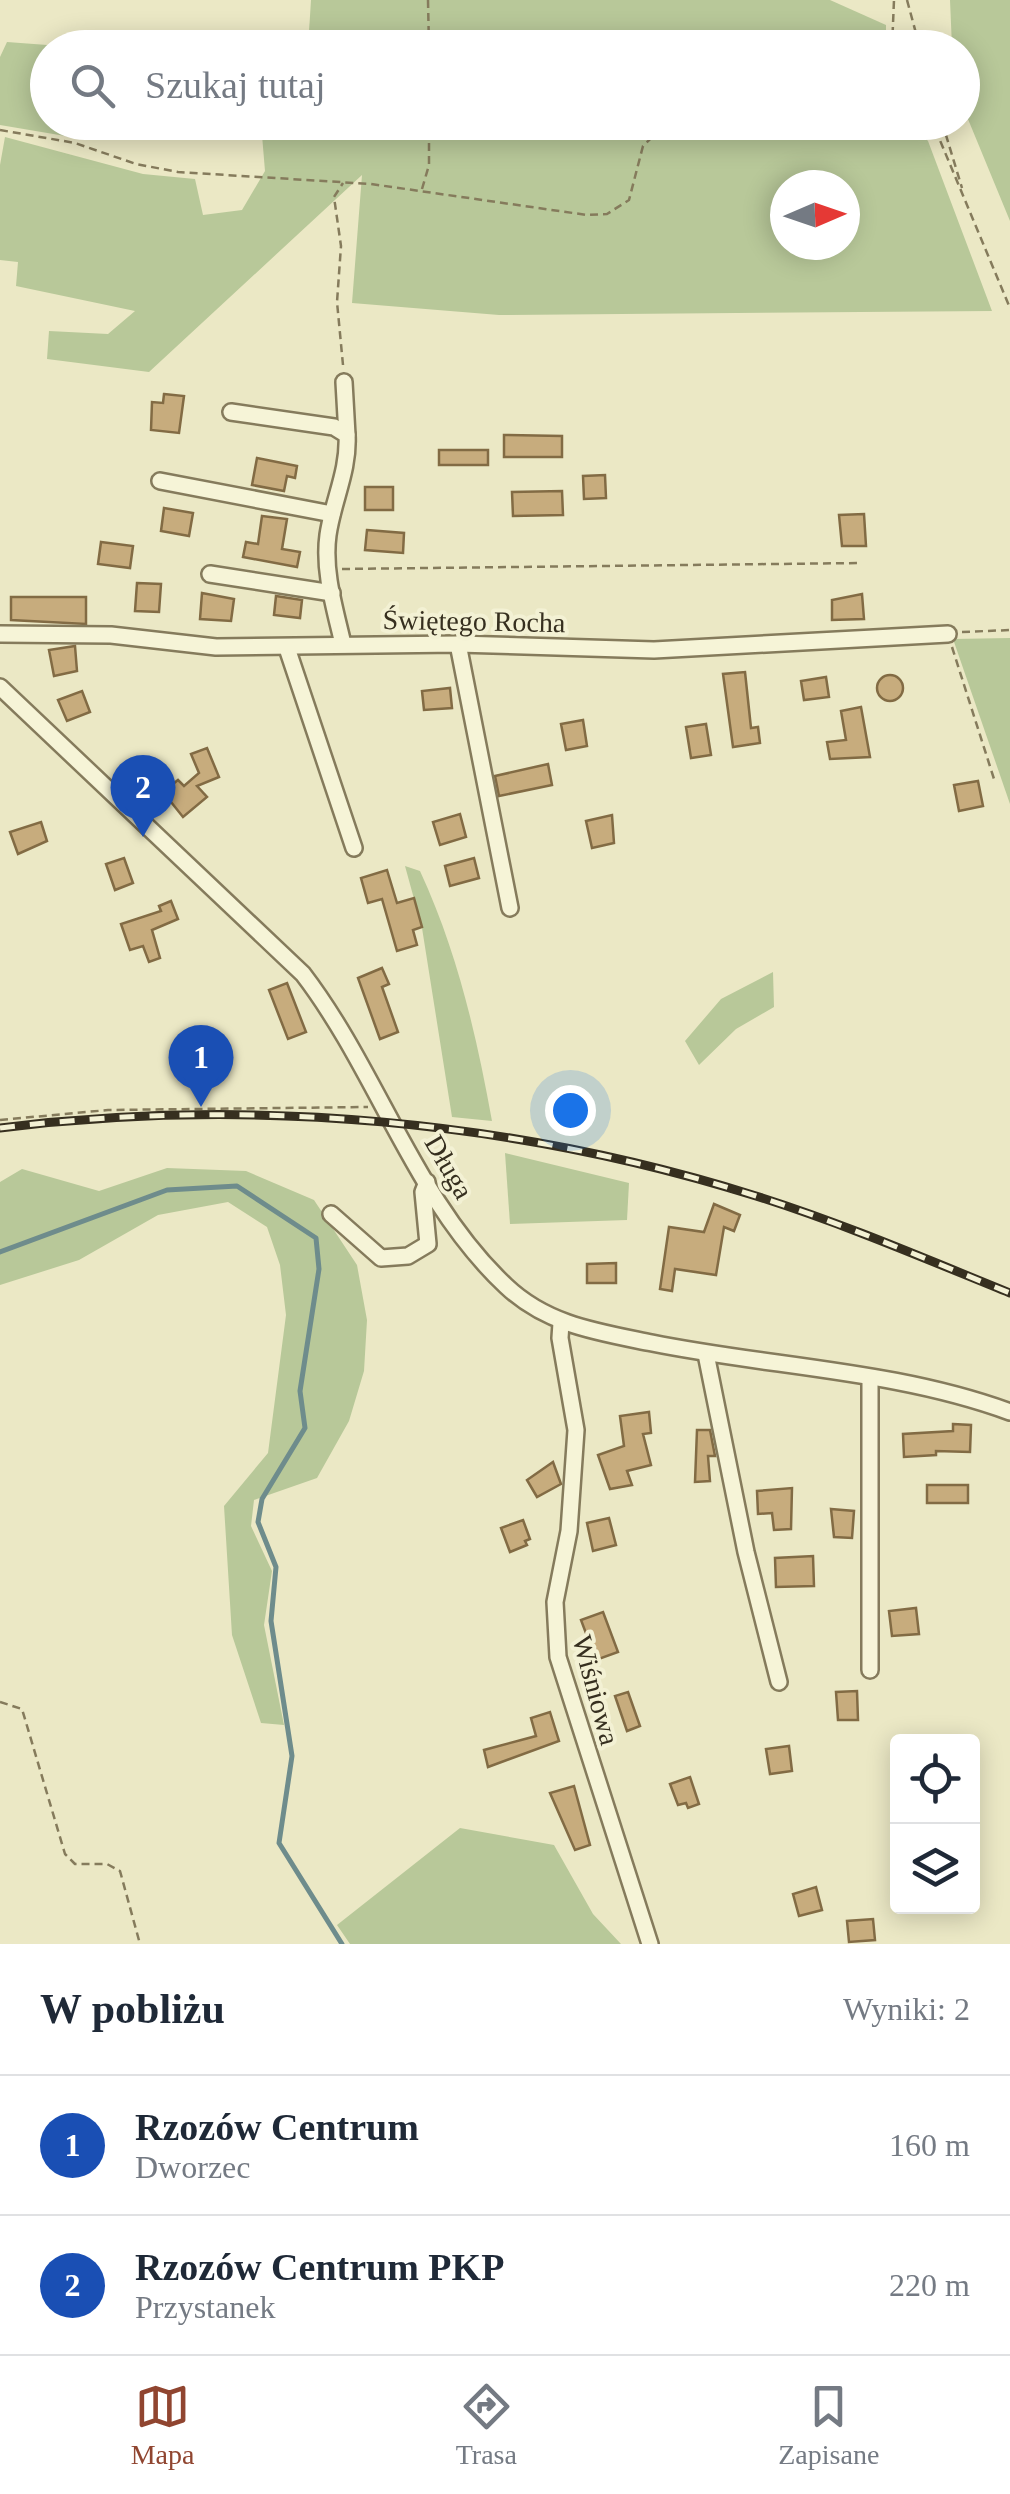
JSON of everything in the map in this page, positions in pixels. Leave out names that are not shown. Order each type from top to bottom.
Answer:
[{"type":"street","points":[[343,644],[328,569],[332,514],[345,474],[344,382]]},
{"type":"street","points":[[231,412],[334,426],[346,434]]},
{"type":"street","points":[[160,481],[332,514]]},
{"type":"street","points":[[210,574],[332,593]]},
{"type":"street","name":"Świętego Rocha","points":[[0,634],[111,634],[189,645],[286,648],[458,644],[654,650],[948,634]]},
{"type":"street","points":[[458,644],[510,908]]},
{"type":"street","points":[[286,648],[354,848]]},
{"type":"street","name":"Długa","points":[[0,687],[285,953],[341,1026],[428,1182],[464,1237],[504,1285],[528,1305],[562,1322],[706,1354],[870,1378],[1010,1412]]},
{"type":"street","points":[[332,1214],[381,1258],[408,1256],[428,1244],[423,1192],[428,1182]]},
{"type":"street","name":"Wiśniowa","points":[[562,1322],[560,1338],[576,1430],[569,1530],[555,1602],[558,1657],[650,1944]]},
{"type":"street","points":[[706,1354],[746,1552],[779,1682]]},
{"type":"street","points":[[870,1378],[870,1670]]},
{"type":"path","points":[[428,0],[429,30]]},
{"type":"path","points":[[893,30],[894,0]]},
{"type":"path","points":[[907,0],[915,30]]},
{"type":"path","points":[[0,130],[30,135]]},
{"type":"path","points":[[58,140],[136,164],[178,172],[344,182],[541,211],[607,214],[630,200],[644,146],[650,140]]},
{"type":"path","points":[[420,192],[429,165],[429,140]]},
{"type":"path","points":[[940,140],[1010,308]]},
{"type":"path","points":[[947,140],[966,202]]},
{"type":"path","points":[[344,182],[334,198],[340,246],[337,302],[344,382]]},
{"type":"path","points":[[328,569],[861,563]]},
{"type":"path","points":[[994,778],[948,634],[1010,630]]},
{"type":"path","points":[[0,1120],[206,1106],[365,1108],[382,1100]]},
{"type":"path","points":[[0,1702],[22,1709],[65,1854],[75,1864],[107,1864],[120,1871],[140,1944]]},
{"type":"green space","points":[[311,0],[830,0],[886,25],[886,30],[309,30]]},
{"type":"green space","points":[[950,0],[1010,0],[1010,221],[977,140],[980,140],[980,30],[951,30]]},
{"type":"green space","points":[[7,42],[30,44],[30,130],[0,125],[0,57]]},
{"type":"green space","points":[[5,137],[143,174],[195,179],[203,215],[242,210],[265,171],[262,140],[927,140],[992,311],[499,315],[352,303],[362,175],[149,372],[47,359],[49,331],[108,334],[135,311],[16,286],[18,262],[0,260],[0,165]]},
{"type":"green space","points":[[1010,638],[1010,804],[953,639]]},
{"type":"green space","points":[[405,866],[420,871],[445,931],[472,1024],[492,1121],[452,1117],[422,928]]},
{"type":"green space","points":[[773,972],[774,1007],[736,1029],[699,1065],[685,1041],[721,999]]},
{"type":"green space","points":[[505,1153],[629,1183],[627,1220],[510,1224]]},
{"type":"green space","points":[[167,1168],[246,1171],[314,1200],[357,1265],[367,1320],[364,1371],[349,1421],[317,1478],[254,1500],[251,1526],[272,1571],[264,1625],[284,1725],[261,1723],[232,1635],[224,1506],[268,1453],[286,1315],[280,1265],[267,1227],[228,1202],[158,1215],[79,1260],[0,1285],[0,1182],[22,1169],[99,1191]]},
{"type":"green space","points":[[460,1828],[554,1845],[593,1914],[621,1944],[350,1944],[337,1925]]},
{"type":"building","points":[[164,394],[184,396],[179,433],[151,430],[152,402],[163,403]]},
{"type":"building","points":[[504,435],[562,436],[562,457],[504,457]]},
{"type":"building","points":[[439,450],[488,450],[488,465],[439,465]]},
{"type":"building","points":[[257,458],[297,466],[295,478],[287,476],[284,491],[252,485]]},
{"type":"building","points":[[605,475],[606,498],[584,499],[583,476]]},
{"type":"building","points":[[365,487],[393,487],[393,510],[365,510]]},
{"type":"building","points":[[562,491],[563,515],[513,516],[512,492]]},
{"type":"building","points":[[164,508],[193,513],[189,536],[161,531]]},
{"type":"building","points":[[864,514],[866,546],[842,546],[839,515]]},
{"type":"building","points":[[262,516],[287,519],[282,549],[300,552],[297,567],[243,557],[246,542],[258,544]]},
{"type":"building","points":[[367,530],[404,533],[403,553],[365,550]]},
{"type":"building","points":[[101,542],[133,546],[130,568],[98,564]]},
{"type":"building","points":[[137,583],[161,584],[159,612],[135,611]]},
{"type":"building","points":[[202,593],[234,599],[231,621],[200,619]]},
{"type":"building","points":[[862,594],[864,619],[832,620],[832,600]]},
{"type":"building","points":[[276,596],[302,600],[300,618],[274,615]]},
{"type":"building","points":[[11,597],[86,597],[86,624],[11,620]]},
{"type":"building","points":[[75,646],[77,671],[54,676],[49,650]]},
{"type":"building","points":[[745,672],[751,728],[758,727],[760,743],[733,747],[723,674]]},
{"type":"building","points":[[890,675],[899,679],[903,688],[899,697],[890,701],[881,697],[877,688],[881,679]]},
{"type":"building","points":[[826,677],[829,697],[804,700],[801,681]]},
{"type":"building","points":[[450,688],[452,708],[424,710],[422,691]]},
{"type":"building","points":[[82,691],[90,712],[67,721],[58,700]]},
{"type":"building","points":[[861,707],[870,757],[830,759],[827,742],[846,740],[841,711]]},
{"type":"building","points":[[583,720],[587,746],[566,750],[561,724]]},
{"type":"building","points":[[706,724],[711,755],[691,758],[686,727]]},
{"type":"building","points":[[207,748],[219,777],[197,786],[207,797],[183,817],[163,792],[178,780],[184,786],[199,773],[191,754]]},
{"type":"building","points":[[548,764],[552,785],[499,796],[495,776]]},
{"type":"building","points":[[978,781],[983,806],[959,811],[954,785]]},
{"type":"building","points":[[460,814],[466,837],[440,845],[433,822]]},
{"type":"building","points":[[612,815],[614,843],[592,848],[586,821]]},
{"type":"building","points":[[41,822],[47,841],[18,854],[10,832]]},
{"type":"building","points":[[124,858],[133,883],[115,890],[106,864]]},
{"type":"building","points":[[474,858],[479,878],[450,886],[445,866]]},
{"type":"building","points":[[387,870],[397,903],[414,898],[422,927],[413,930],[417,945],[397,951],[382,899],[368,903],[361,878]]},
{"type":"building","points":[[171,901],[178,919],[152,930],[160,958],[149,962],[143,946],[130,950],[121,924],[161,911],[159,906]]},
{"type":"building","points":[[382,968],[389,984],[382,987],[398,1032],[380,1039],[358,978]]},
{"type":"building","points":[[287,983],[306,1032],[288,1039],[269,990]]},
{"type":"building","points":[[714,1204],[740,1215],[734,1231],[724,1227],[716,1275],[675,1269],[672,1291],[660,1289],[669,1227],[704,1232]]},
{"type":"building","points":[[616,1263],[616,1283],[587,1283],[587,1264]]},
{"type":"building","points":[[649,1412],[651,1433],[643,1434],[651,1465],[627,1471],[632,1485],[610,1489],[598,1455],[624,1446],[620,1416]]},
{"type":"building","points":[[953,1424],[971,1425],[970,1452],[936,1451],[936,1455],[904,1457],[903,1434],[953,1431]]},
{"type":"building","points":[[697,1430],[710,1430],[715,1456],[708,1456],[710,1481],[695,1482]]},
{"type":"building","points":[[553,1462],[561,1484],[537,1497],[527,1480]]},
{"type":"building","points":[[927,1485],[968,1485],[968,1503],[927,1503]]},
{"type":"building","points":[[792,1488],[791,1529],[774,1530],[772,1513],[758,1514],[757,1491]]},
{"type":"building","points":[[831,1509],[854,1511],[852,1538],[834,1537]]},
{"type":"building","points":[[609,1518],[616,1545],[593,1551],[587,1523]]},
{"type":"building","points":[[523,1520],[530,1539],[525,1541],[527,1545],[510,1552],[501,1528]]},
{"type":"building","points":[[813,1556],[814,1586],[776,1587],[775,1558]]},
{"type":"building","points":[[916,1608],[919,1634],[892,1636],[889,1611]]},
{"type":"building","points":[[603,1612],[618,1652],[596,1660],[581,1620]]},
{"type":"building","points":[[857,1691],[858,1720],[838,1720],[836,1692]]},
{"type":"building","points":[[628,1692],[640,1726],[627,1731],[615,1696]]},
{"type":"building","points":[[550,1712],[559,1741],[488,1767],[484,1750],[536,1736],[531,1718]]},
{"type":"building","points":[[789,1746],[792,1771],[770,1774],[766,1749]]},
{"type":"building","points":[[690,1777],[699,1804],[688,1808],[686,1803],[678,1805],[670,1784]]},
{"type":"building","points":[[574,1786],[590,1845],[575,1850],[550,1793]]},
{"type":"building","points":[[816,1887],[822,1910],[799,1916],[793,1894]]},
{"type":"building","points":[[873,1919],[875,1940],[849,1942],[847,1921]]},
{"type":"waterway","points":[[0,1252],[167,1190],[237,1186],[316,1238],[319,1269],[300,1391],[305,1428],[262,1499],[258,1522],[276,1567],[271,1621],[292,1756],[279,1843],[342,1944]]},
{"type":"railway","points":[[0,1128],[190,1115],[286,1116],[477,1133],[571,1149],[756,1196],[1010,1293]]},
{"type":"place","name":"Rzozów Centrum PKP","points":[[143,837]]},
{"type":"place","name":"Rzozów Centrum","points":[[201,1107]]}]
